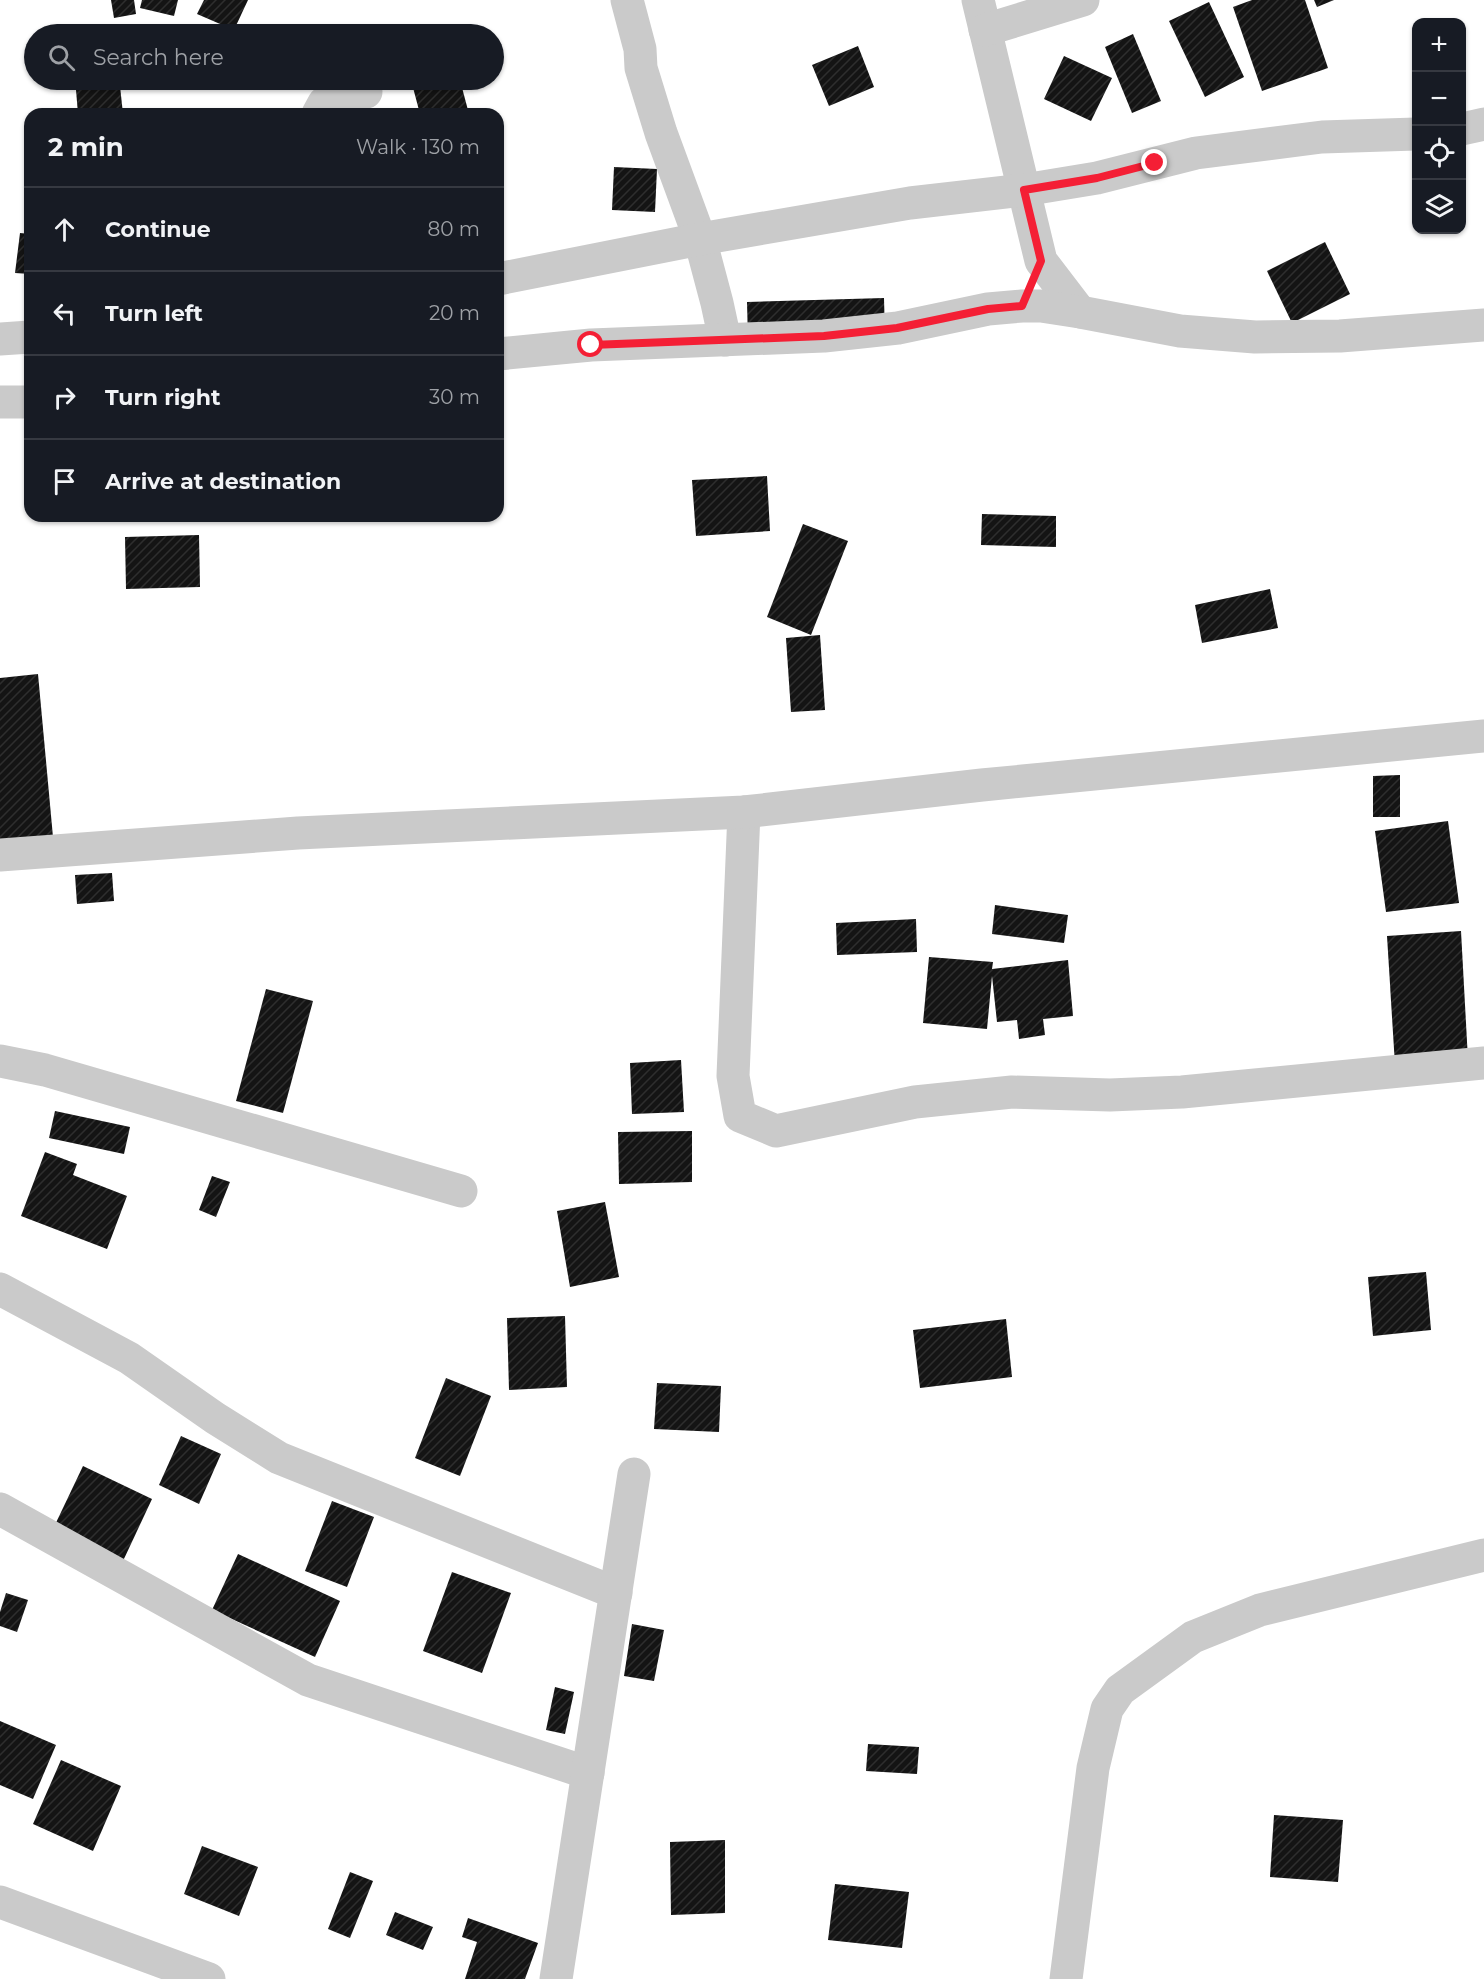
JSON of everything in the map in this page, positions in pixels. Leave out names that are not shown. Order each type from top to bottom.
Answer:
[{"type":"street","points":[[627,0],[640,49],[641,68],[661,133],[700,238],[725,340]]},
{"type":"street","points":[[1080,312],[1041,261],[982,15],[1083,0]]},
{"type":"street","points":[[321,108],[324,103],[366,92]]},
{"type":"street","points":[[1466,128],[1484,124]]},
{"type":"street","points":[[504,278],[700,238],[910,203],[1024,190],[1097,178],[1196,153],[1240,146],[1322,137],[1412,134]]},
{"type":"street","points":[[1022,306],[1041,261]]},
{"type":"street","points":[[504,353],[591,345],[824,336],[897,328],[988,309],[1022,306],[1041,306],[1080,312],[1180,331],[1255,338],[1340,336],[1484,325]]},
{"type":"street","points":[[0,339],[24,338]]},
{"type":"street","points":[[0,402],[24,402]]},
{"type":"street","points":[[0,855],[298,833],[744,812],[982,785],[1484,736]]},
{"type":"street","points":[[744,812],[733,1076],[740,1116],[776,1131],[915,1102],[1012,1092],[1110,1095],[1182,1092],[1484,1063]]},
{"type":"street","points":[[0,1061],[45,1070],[461,1191]]},
{"type":"street","points":[[0,1289],[129,1358],[215,1418],[279,1458],[616,1593]]},
{"type":"street","points":[[556,1979],[634,1474]]},
{"type":"street","points":[[0,1509],[308,1680],[588,1773]]},
{"type":"street","points":[[1066,1979],[1093,1768],[1107,1708],[1120,1690],[1193,1637],[1260,1610],[1484,1555]]},
{"type":"street","points":[[0,1902],[209,1979]]},
{"type":"building","points":[[111,0],[134,0],[136,14],[114,18]]},
{"type":"building","points":[[142,0],[178,0],[174,16],[140,8]]},
{"type":"building","points":[[204,0],[248,0],[237,24],[220,24],[197,14]]},
{"type":"building","points":[[1252,0],[1305,0],[1328,68],[1262,91],[1233,7]]},
{"type":"building","points":[[1314,0],[1334,0],[1317,7]]},
{"type":"building","points":[[1209,2],[1244,77],[1205,97],[1169,21]]},
{"type":"building","points":[[1133,34],[1161,101],[1132,113],[1105,47]]},
{"type":"building","points":[[858,46],[874,87],[829,106],[812,65]]},
{"type":"building","points":[[1064,56],[1112,78],[1091,121],[1044,99]]},
{"type":"building","points":[[76,90],[120,90],[122,108],[78,108]]},
{"type":"building","points":[[414,90],[463,90],[467,108],[418,108]]},
{"type":"building","points":[[614,167],[657,169],[655,212],[612,210]]},
{"type":"building","points":[[20,233],[24,233],[24,274],[15,273]]},
{"type":"building","points":[[1325,242],[1350,294],[1292,323],[1267,271]]},
{"type":"building","points":[[884,298],[885,337],[748,341],[747,302]]},
{"type":"building","points":[[767,476],[770,531],[696,536],[692,480]]},
{"type":"building","points":[[982,514],[1056,516],[1056,547],[981,545]]},
{"type":"building","points":[[803,524],[848,541],[811,635],[767,617]]},
{"type":"building","points":[[199,535],[200,587],[126,589],[125,537]]},
{"type":"building","points":[[1270,589],[1278,628],[1202,643],[1195,605]]},
{"type":"building","points":[[820,635],[825,710],[791,712],[786,638]]},
{"type":"building","points":[[38,674],[53,837],[0,842],[0,678]]},
{"type":"building","points":[[1400,775],[1400,817],[1373,817],[1373,776]]},
{"type":"building","points":[[1448,821],[1459,903],[1386,912],[1375,831]]},
{"type":"building","points":[[112,873],[114,901],[77,904],[75,875]]},
{"type":"building","points":[[995,905],[1068,915],[1064,943],[992,934]]},
{"type":"building","points":[[916,919],[917,952],[837,955],[836,923]]},
{"type":"building","points":[[1461,931],[1468,1060],[1395,1065],[1387,936]]},
{"type":"building","points":[[929,957],[993,962],[992,969],[1068,960],[1073,1016],[1043,1019],[1045,1035],[1019,1039],[1017,1020],[997,1022],[992,976],[987,1029],[923,1023]]},
{"type":"building","points":[[266,989],[313,1001],[283,1113],[236,1101]]},
{"type":"building","points":[[681,1060],[684,1112],[632,1114],[630,1063]]},
{"type":"building","points":[[55,1111],[130,1127],[124,1154],[49,1138]]},
{"type":"building","points":[[692,1131],[692,1182],[619,1184],[618,1132]]},
{"type":"building","points":[[45,1152],[77,1164],[73,1175],[127,1196],[107,1249],[21,1216]]},
{"type":"building","points":[[212,1176],[230,1182],[216,1217],[199,1210]]},
{"type":"building","points":[[605,1202],[619,1277],[570,1287],[557,1211]]},
{"type":"building","points":[[1426,1272],[1431,1330],[1373,1336],[1368,1277]]},
{"type":"building","points":[[565,1316],[567,1387],[509,1390],[507,1318]]},
{"type":"building","points":[[1006,1319],[1012,1377],[920,1388],[913,1330]]},
{"type":"building","points":[[446,1378],[491,1396],[460,1476],[415,1458]]},
{"type":"building","points":[[657,1383],[721,1386],[719,1432],[654,1429]]},
{"type":"building","points":[[181,1436],[221,1454],[199,1504],[159,1485]]},
{"type":"building","points":[[83,1466],[152,1499],[123,1561],[53,1529]]},
{"type":"building","points":[[332,1501],[374,1517],[347,1587],[305,1571]]},
{"type":"building","points":[[238,1554],[340,1601],[315,1657],[212,1610]]},
{"type":"building","points":[[452,1572],[511,1593],[482,1673],[423,1651]]},
{"type":"building","points":[[6,1593],[28,1600],[17,1632],[0,1626],[0,1612]]},
{"type":"building","points":[[632,1624],[664,1630],[654,1681],[624,1676]]},
{"type":"building","points":[[555,1687],[574,1692],[565,1734],[546,1730]]},
{"type":"building","points":[[0,1721],[56,1745],[33,1799],[0,1785]]},
{"type":"building","points":[[868,1744],[919,1747],[917,1774],[866,1771]]},
{"type":"building","points":[[61,1760],[121,1786],[93,1851],[33,1824]]},
{"type":"building","points":[[1274,1815],[1343,1820],[1338,1882],[1270,1877]]},
{"type":"building","points":[[725,1840],[725,1913],[671,1915],[670,1842]]},
{"type":"building","points":[[202,1846],[258,1867],[239,1916],[184,1894]]},
{"type":"building","points":[[350,1872],[373,1881],[350,1938],[328,1929]]},
{"type":"building","points":[[835,1884],[909,1892],[902,1948],[828,1940]]},
{"type":"building","points":[[395,1912],[433,1927],[423,1950],[386,1935]]},
{"type":"building","points":[[468,1918],[538,1943],[525,1979],[465,1979],[477,1942],[462,1937]]},
{"type":"route","points":[[591,345],[824,336],[897,328],[988,309],[1022,306],[1041,261],[1024,190],[1097,178],[1155,163]]}]
